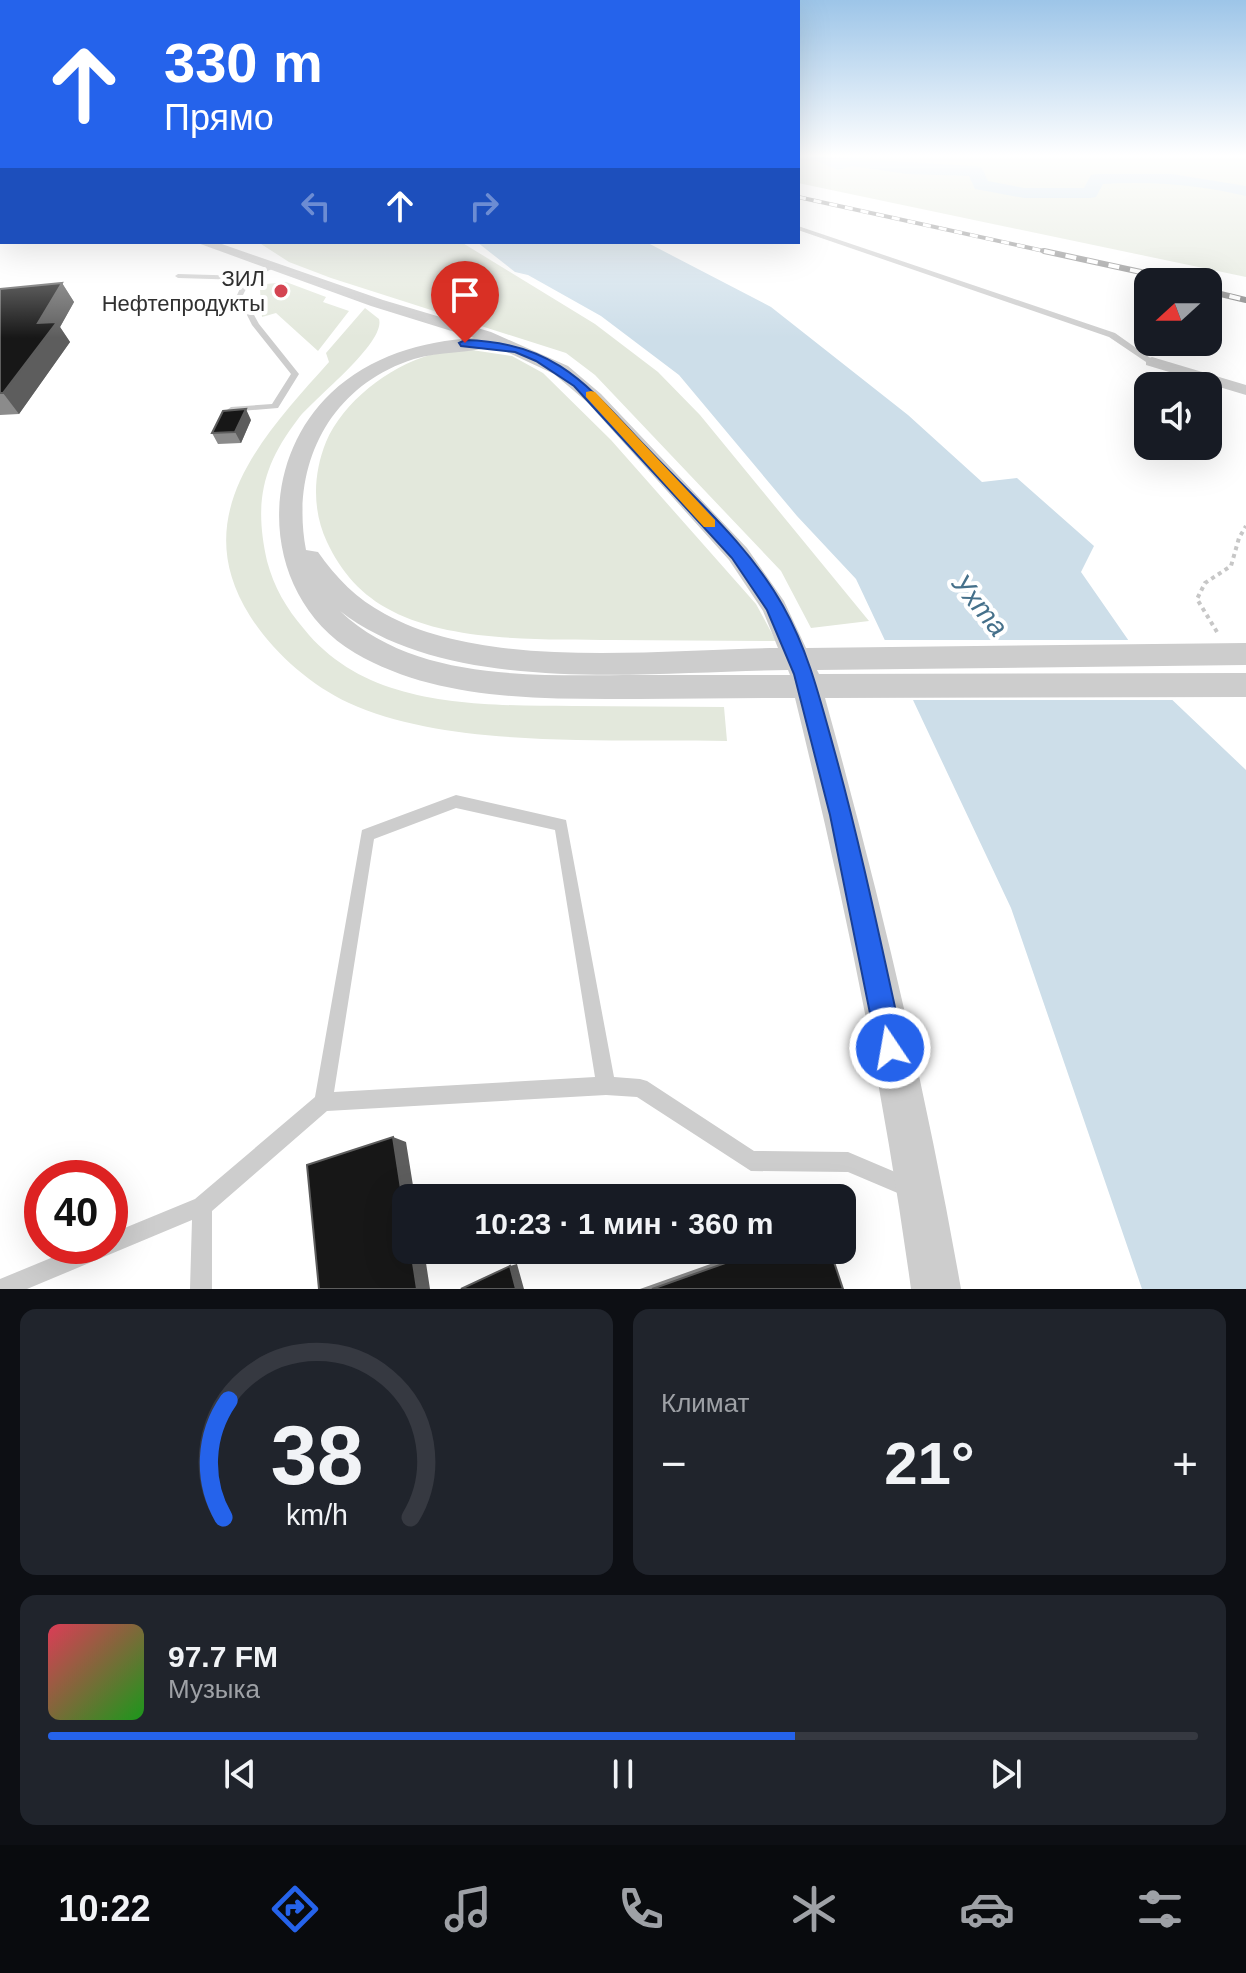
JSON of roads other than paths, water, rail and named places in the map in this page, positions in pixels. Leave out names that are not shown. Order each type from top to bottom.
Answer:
[{"type":"street","points":[[207,244],[271,268],[519,349],[561,370],[594,398],[738,554],[780,618],[804,674],[841,815],[921,1193],[936,1289]]},
{"type":"street","points":[[375,367],[392,334],[390,313],[377,303]]},
{"type":"street","points":[[519,349],[485,343],[455,345],[406,355],[375,367],[338,398],[308,435],[294,468],[289,505],[291,540],[299,570],[332,620],[352,637],[395,660],[431,671],[505,683],[578,687],[723,674],[1234,647]]},
{"type":"street","points":[[1152,362],[1246,390]]},
{"type":"street","points":[[723,674],[1246,685]]},
{"type":"lane","points":[[800,229],[1112,335],[1152,362]]},
{"type":"lane","points":[[178,276],[248,278],[271,268]]},
{"type":"lane","points":[[231,410],[275,406],[295,374],[256,325],[240,295],[248,278]]},
{"type":"lane","points":[[323,1102],[367,835],[456,801],[561,825],[606,1086]]},
{"type":"lane","points":[[128,1236],[202,1206],[323,1102],[606,1086],[640,1088],[751,1161],[848,1162],[921,1193]]},
{"type":"lane","points":[[201,1289],[202,1206]]},
{"type":"lane","points":[[1,1289],[61,1264]]},
{"type":"water","name":"Ухта","points":[[480,244],[650,244],[771,307],[908,415],[982,482],[1017,478],[1094,546],[1081,572],[1165,693],[1246,770],[1246,1289],[1142,1289],[1011,908],[856,579],[797,516],[679,375],[601,316],[528,275],[515,272]]},
{"type":"railway","points":[[890,217],[1053,253]]},
{"type":"railway","points":[[1044,251],[1134,271]]},
{"type":"railway","points":[[1222,294],[1246,300]]},
{"type":"place","name":"ЗИЛ Нефтепродукты","points":[[281,291]]}]
